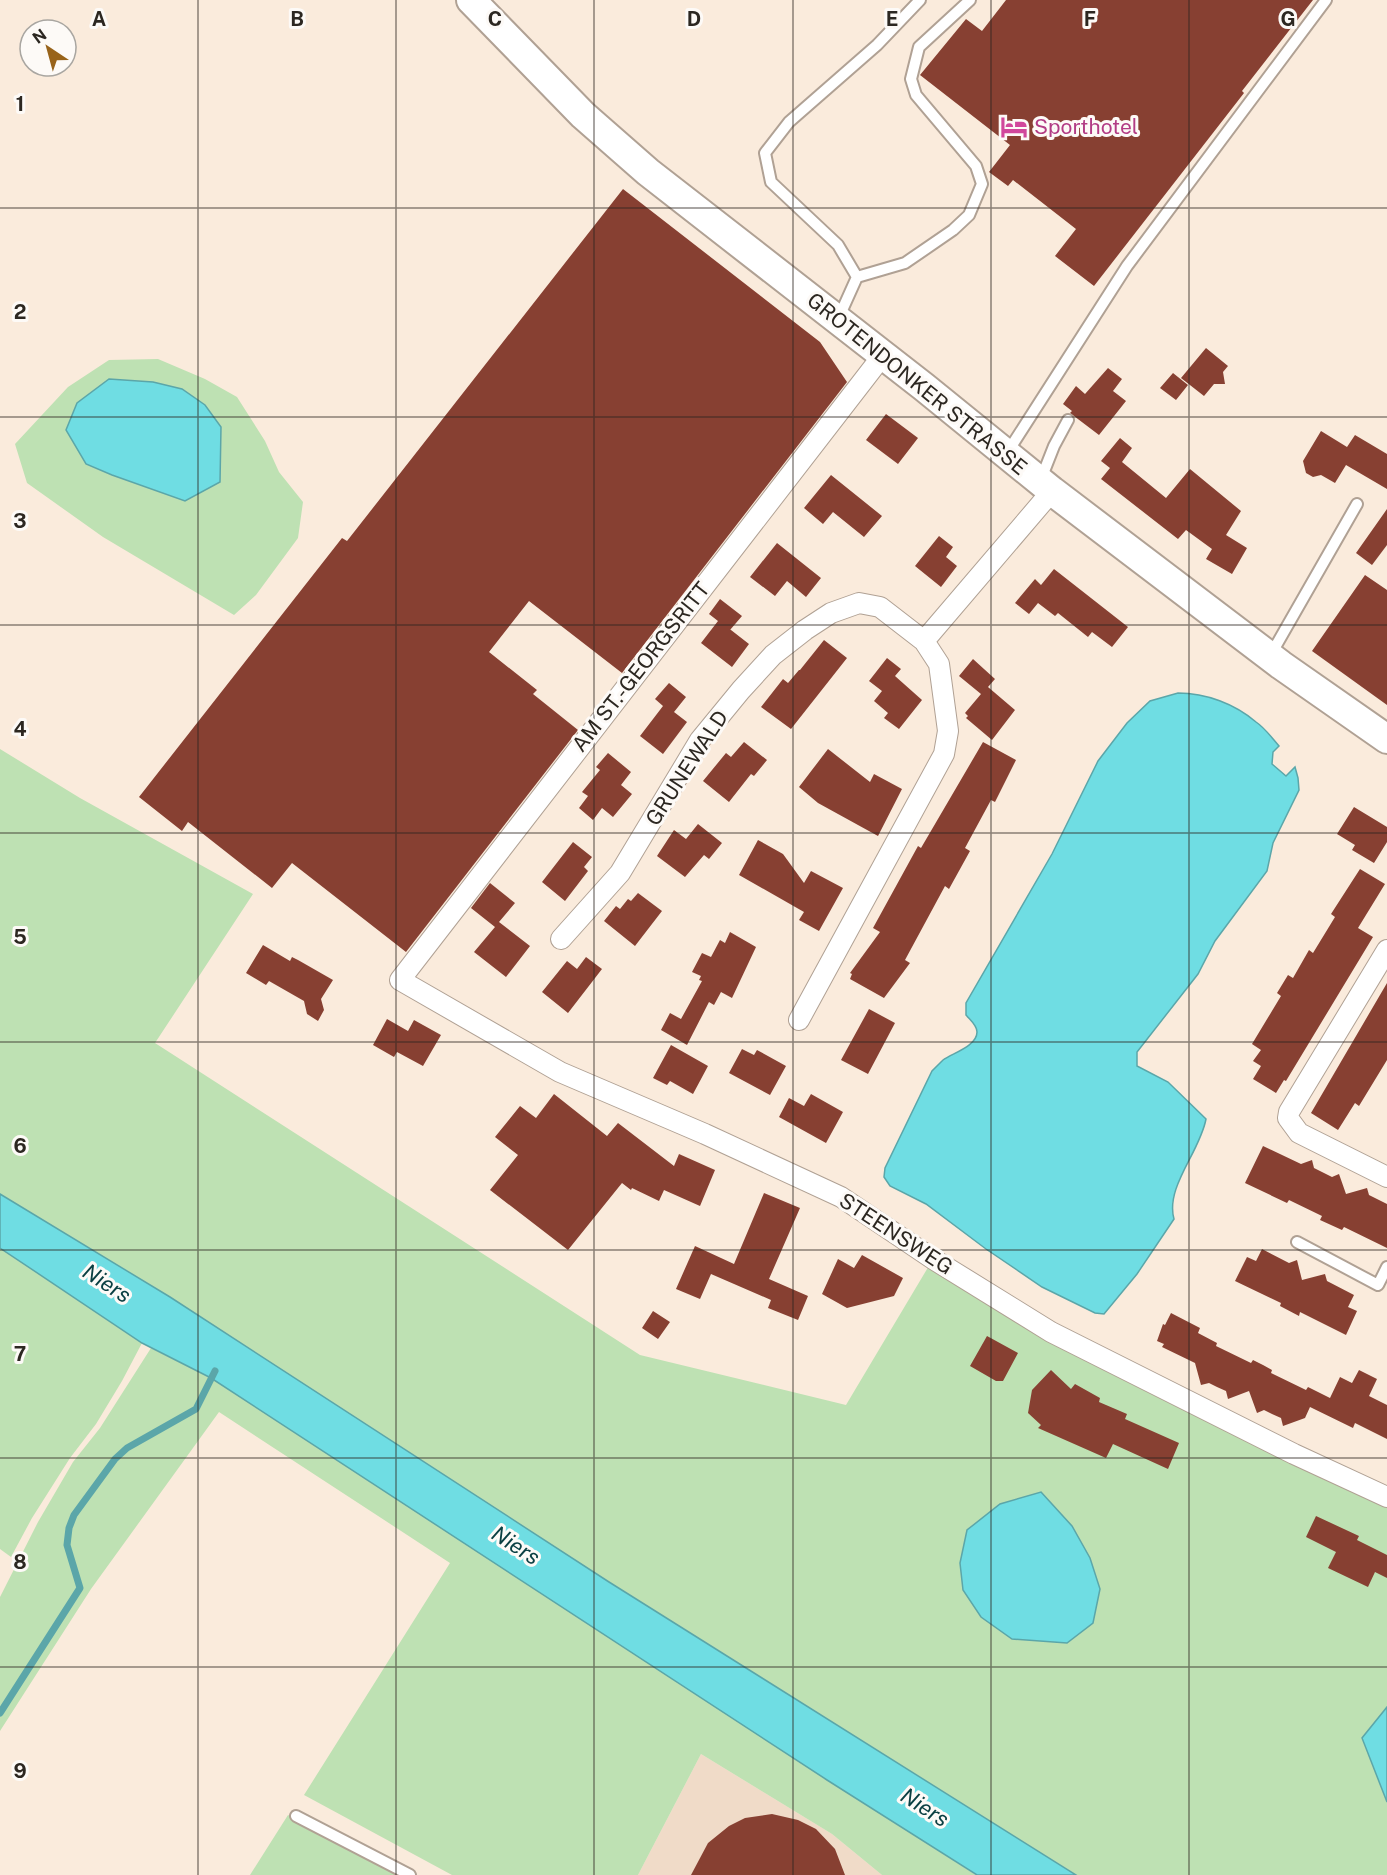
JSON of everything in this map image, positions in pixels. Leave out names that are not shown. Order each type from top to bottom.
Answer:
[{"type":"main road","name":"GROTENDONKER STRASSE","points":[[471,0],[583,115],[648,172],[883,355],[1046,487],[1270,656],[1387,739]]},
{"type":"street","name":"AM ST.-GEORGSRITT","points":[[400,980],[883,355]]},
{"type":"street","points":[[924,641],[1046,487]]},
{"type":"street","name":"GRUNEWALD","points":[[561,939],[620,873],[700,740],[773,655],[831,613],[859,603],[880,607],[924,641],[939,664],[948,731],[944,753],[799,1020]]},
{"type":"street","points":[[1387,951],[1381,974],[1289,1112],[1288,1118],[1299,1133],[1387,1177]]},
{"type":"street","name":"STEENSWEG","points":[[400,980],[560,1072],[705,1134],[842,1197],[933,1259],[1051,1332],[1294,1454],[1387,1497]]},
{"type":"lane","points":[[857,277],[838,245],[771,182],[765,153],[789,122],[877,45],[920,0]]},
{"type":"lane","points":[[838,320],[857,277],[905,263],[953,230],[969,215],[982,184],[976,166],[916,95],[911,79],[919,47],[970,0]]},
{"type":"lane","points":[[1006,456],[1127,266],[1326,0]]},
{"type":"lane","points":[[1046,487],[1054,446],[1068,420]]},
{"type":"lane","points":[[1270,656],[1357,504]]},
{"type":"lane","points":[[1297,1242],[1378,1285],[1387,1267]]},
{"type":"lane","points":[[296,1816],[410,1875]]},
{"type":"shaded area","points":[[701,1754],[832,1834],[882,1875],[638,1875]]},
{"type":"green space","points":[[158,359],[205,379],[237,397],[265,441],[279,472],[303,502],[298,538],[256,595],[234,615],[103,537],[27,483],[15,444],[68,387],[109,360]]},
{"type":"green space","points":[[0,749],[80,798],[253,894],[155,1043],[640,1355],[846,1405],[933,1259],[1387,1497],[1387,1875],[1076,1875],[609,1582],[170,1297],[0,1194]]},
{"type":"green space","points":[[0,1248],[142,1343],[96,1424],[70,1458],[32,1518],[11,1557],[0,1549]]},
{"type":"green space","points":[[151,1348],[211,1378],[976,1875],[882,1875],[832,1834],[701,1754],[638,1875],[452,1875],[304,1795],[450,1563],[219,1412],[91,1589],[0,1731],[0,1597],[38,1522],[73,1462],[100,1428]]},
{"type":"green space","points":[[288,1815],[402,1875],[250,1875]]},
{"type":"water","points":[[109,379],[153,382],[182,389],[205,405],[221,427],[220,482],[185,501],[86,464],[66,430],[77,403]]},
{"type":"water","points":[[1178,693],[1199,695],[1220,701],[1239,710],[1259,724],[1279,746],[1273,752],[1272,764],[1286,776],[1295,767],[1299,790],[1273,843],[1267,871],[1215,941],[1198,974],[1137,1052],[1137,1066],[1168,1082],[1206,1119],[1203,1131],[1174,1195],[1174,1219],[1137,1274],[1104,1314],[1095,1313],[1042,1287],[926,1204],[890,1186],[884,1177],[885,1168],[932,1071],[943,1060],[964,1049],[976,1037],[976,1027],[966,1015],[966,1003],[1052,854],[1098,761],[1127,723],[1150,701]]},
{"type":"water","name":"Niers","points":[[0,1194],[170,1297],[609,1582],[1076,1875],[977,1875],[827,1780],[211,1378],[142,1343],[0,1248]]},
{"type":"water","points":[[1041,1492],[1072,1526],[1090,1558],[1100,1589],[1093,1623],[1067,1643],[1012,1639],[981,1617],[963,1590],[960,1563],[967,1530],[1000,1504]]},
{"type":"water","points":[[1387,1707],[1387,1802],[1362,1738]]},
{"type":"building","points":[[1006,0],[1313,0],[1094,286],[1055,256],[1076,229],[1013,180],[1008,186],[989,172],[1010,145],[920,75],[966,19],[982,31]]},
{"type":"building","points":[[623,189],[820,342],[847,382],[622,673],[529,601],[489,652],[537,690],[533,694],[578,730],[406,952],[292,863],[272,888],[188,822],[182,831],[139,797],[342,538],[347,541]]},
{"type":"building","points":[[1206,348],[1228,366],[1223,372],[1225,384],[1214,384],[1204,396],[1181,378]]},
{"type":"building","points":[[1108,368],[1122,379],[1113,391],[1126,401],[1099,435],[1070,413],[1072,411],[1063,404],[1076,386],[1085,394]]},
{"type":"building","points":[[1173,373],[1188,385],[1176,400],[1160,388]]},
{"type":"building","points":[[886,414],[918,438],[898,464],[866,440]]},
{"type":"building","points":[[1321,431],[1347,447],[1355,435],[1387,454],[1387,489],[1346,465],[1335,483],[1321,475],[1313,477],[1306,473],[1303,461]]},
{"type":"building","points":[[1120,438],[1132,448],[1122,462],[1166,498],[1190,469],[1241,511],[1226,535],[1247,548],[1232,574],[1206,559],[1212,549],[1186,530],[1178,539],[1101,479],[1110,468],[1101,461]]},
{"type":"building","points":[[831,475],[882,516],[864,537],[833,512],[823,524],[804,508]]},
{"type":"building","points":[[1387,509],[1387,545],[1372,565],[1356,553]]},
{"type":"building","points":[[939,536],[953,547],[946,557],[957,566],[941,587],[915,566]]},
{"type":"building","points":[[777,543],[821,578],[806,597],[787,581],[775,596],[750,577]]},
{"type":"building","points":[[1054,569],[1128,627],[1112,647],[1092,632],[1088,637],[1058,613],[1055,616],[1038,603],[1029,614],[1015,603],[1035,579],[1041,585]]},
{"type":"building","points":[[1365,575],[1387,590],[1387,705],[1312,651]]},
{"type":"building","points":[[720,599],[742,616],[730,630],[749,644],[732,667],[701,643],[718,621],[709,614]]},
{"type":"building","points":[[824,640],[847,658],[791,729],[761,707],[783,679],[788,683]]},
{"type":"building","points":[[887,658],[901,669],[895,676],[922,700],[899,729],[884,718],[888,713],[874,701],[882,691],[869,681]]},
{"type":"building","points":[[973,659],[995,679],[988,687],[1015,710],[992,740],[966,718],[968,716],[965,713],[981,694],[959,676]]},
{"type":"building","points":[[669,683],[686,697],[674,712],[687,722],[663,754],[640,736],[663,706],[655,699]]},
{"type":"building","points":[[744,742],[767,760],[754,776],[751,774],[729,802],[703,781],[726,753],[731,757]]},
{"type":"building","points":[[983,742],[1016,760],[995,802],[991,800],[965,848],[970,851],[949,889],[945,886],[905,960],[910,963],[884,998],[850,979],[852,974],[850,973],[880,932],[873,928],[918,846],[921,848]]},
{"type":"building","points":[[828,749],[870,782],[874,774],[902,789],[878,836],[818,803],[799,787]]},
{"type":"building","points":[[608,753],[631,772],[621,785],[632,794],[613,817],[602,808],[593,820],[579,808],[588,796],[582,792],[600,770],[596,767]]},
{"type":"building","points":[[1354,807],[1387,827],[1387,842],[1374,863],[1352,850],[1355,845],[1337,834]]},
{"type":"building","points":[[698,824],[722,843],[709,859],[704,855],[685,877],[657,856],[674,830],[686,839]]},
{"type":"building","points":[[758,840],[783,854],[804,883],[811,871],[843,888],[819,931],[799,920],[804,912],[739,875]]},
{"type":"building","points":[[573,842],[592,857],[584,867],[588,871],[565,901],[542,882]]},
{"type":"building","points":[[1360,869],[1385,884],[1358,928],[1373,937],[1286,1081],[1284,1080],[1276,1093],[1253,1079],[1261,1066],[1253,1061],[1261,1050],[1252,1044],[1281,996],[1277,993],[1288,975],[1293,978],[1309,950],[1313,953],[1335,917],[1331,914]]},
{"type":"building","points":[[490,883],[515,903],[499,922],[530,946],[506,977],[474,952],[495,927],[471,908]]},
{"type":"building","points":[[638,893],[662,911],[635,946],[604,921],[616,906],[620,909],[628,899],[631,901]]},
{"type":"building","points":[[730,932],[756,947],[732,998],[721,992],[714,1005],[709,1002],[687,1045],[661,1030],[670,1013],[681,1019],[702,981],[699,980],[701,976],[692,972],[702,953],[711,957],[720,940],[725,943]]},
{"type":"building","points":[[263,945],[290,961],[292,957],[298,960],[333,980],[321,999],[324,1010],[318,1021],[307,1014],[304,1001],[269,981],[266,985],[246,973]]},
{"type":"building","points":[[586,957],[602,969],[568,1013],[542,992],[567,961],[577,969]]},
{"type":"building","points":[[1387,983],[1387,1060],[1359,1106],[1355,1103],[1338,1130],[1311,1113]]},
{"type":"building","points":[[869,1009],[895,1023],[868,1074],[841,1060]]},
{"type":"building","points":[[387,1019],[408,1031],[414,1020],[441,1035],[423,1066],[397,1052],[394,1057],[373,1045]]},
{"type":"building","points":[[671,1045],[708,1066],[693,1094],[670,1081],[667,1085],[653,1078]]},
{"type":"building","points":[[742,1049],[754,1055],[757,1050],[786,1066],[770,1095],[729,1073]]},
{"type":"building","points":[[554,1094],[607,1136],[618,1123],[674,1166],[679,1154],[715,1170],[700,1206],[664,1190],[659,1201],[632,1188],[631,1190],[622,1183],[568,1250],[490,1190],[518,1155],[495,1137],[520,1106],[536,1118]]},
{"type":"building","points":[[811,1094],[843,1112],[826,1143],[779,1117],[789,1098],[804,1106]]},
{"type":"building","points":[[1263,1146],[1301,1164],[1312,1160],[1314,1168],[1332,1177],[1339,1174],[1346,1194],[1367,1188],[1369,1195],[1387,1204],[1387,1248],[1344,1227],[1342,1230],[1320,1220],[1322,1216],[1289,1200],[1287,1203],[1245,1183]]},
{"type":"building","points":[[764,1193],[800,1208],[769,1279],[808,1296],[798,1320],[768,1308],[771,1300],[711,1274],[700,1299],[676,1289],[695,1246],[734,1264]]},
{"type":"building","points":[[1262,1249],[1289,1263],[1297,1260],[1302,1280],[1325,1274],[1327,1281],[1354,1295],[1348,1307],[1357,1311],[1346,1335],[1300,1312],[1299,1316],[1280,1306],[1281,1303],[1235,1281],[1247,1257],[1256,1261]]},
{"type":"building","points":[[862,1255],[903,1278],[894,1296],[847,1308],[822,1294],[838,1259],[854,1268]]},
{"type":"building","points":[[653,1311],[670,1322],[658,1339],[642,1328]]},
{"type":"building","points":[[1171,1313],[1200,1328],[1198,1333],[1217,1343],[1216,1346],[1251,1363],[1253,1360],[1272,1370],[1271,1373],[1306,1390],[1308,1387],[1330,1398],[1340,1377],[1352,1383],[1359,1370],[1377,1379],[1369,1396],[1387,1405],[1387,1439],[1355,1423],[1353,1428],[1310,1407],[1305,1418],[1283,1426],[1281,1418],[1264,1410],[1257,1413],[1249,1391],[1228,1399],[1226,1391],[1209,1383],[1201,1385],[1195,1363],[1162,1347],[1164,1344],[1157,1341],[1163,1324],[1165,1325]]},
{"type":"building","points":[[987,1336],[1018,1353],[1003,1381],[996,1381],[970,1366]]},
{"type":"building","points":[[1051,1370],[1071,1389],[1075,1384],[1100,1398],[1099,1402],[1127,1414],[1125,1419],[1179,1443],[1168,1469],[1113,1444],[1106,1458],[1038,1428],[1041,1425],[1028,1413],[1032,1390]]},
{"type":"building","points":[[1316,1516],[1359,1536],[1357,1540],[1387,1555],[1387,1578],[1375,1572],[1368,1587],[1328,1568],[1336,1552],[1306,1537]]},
{"type":"building","points":[[772,1814],[798,1820],[816,1829],[835,1849],[845,1875],[691,1875],[708,1843],[729,1826],[745,1818]]},
{"type":"waterway","points":[[0,1713],[80,1588],[67,1545],[69,1528],[74,1515],[115,1459],[127,1448],[196,1409],[215,1371]]},
{"type":"place","name":"Sporthotel","points":[[1014,127]]}]
